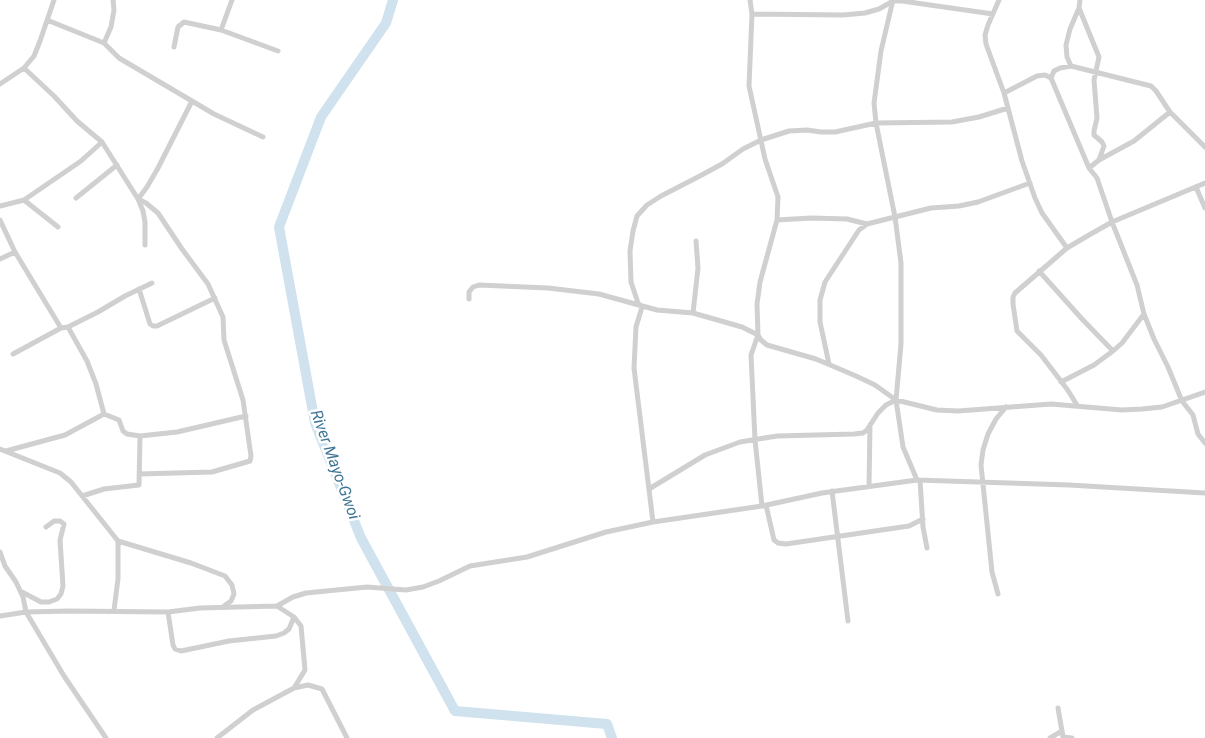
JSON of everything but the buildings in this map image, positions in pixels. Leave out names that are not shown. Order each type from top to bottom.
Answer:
[{"type":"street","points":[[0,84],[24,68],[34,56],[54,0]]},
{"type":"street","points":[[104,43],[111,27],[114,10],[113,0]]},
{"type":"street","points":[[221,30],[232,0]]},
{"type":"street","points":[[750,0],[752,14],[749,86],[765,160],[778,197],[777,220],[760,282],[757,304],[758,335],[752,355],[755,440],[764,506],[772,534],[774,540],[778,543],[786,544],[909,526],[923,519]]},
{"type":"street","points":[[999,0],[985,35],[986,44],[1004,93],[1030,184],[1042,213],[1066,248]]},
{"type":"street","points":[[1071,66],[1067,57],[1066,46],[1080,0]]},
{"type":"street","points":[[752,14],[843,15],[865,13],[879,9],[893,1],[992,14]]},
{"type":"street","points":[[893,1],[880,51],[874,103],[876,123],[895,217],[901,263],[901,344],[896,400],[903,447],[919,480],[927,548]]},
{"type":"street","points":[[1079,8],[1098,50],[1099,57],[1095,72],[1094,94],[1097,118],[1094,135],[1104,146],[1099,160]]},
{"type":"street","points":[[47,20],[104,43],[119,58],[192,102],[237,126],[263,137]]},
{"type":"street","points":[[174,47],[178,27],[184,22],[221,30],[278,50]]},
{"type":"street","points":[[1051,78],[1054,71],[1071,66],[1151,86],[1170,112],[1205,147]]},
{"type":"street","points":[[24,68],[77,121],[102,142],[138,198],[145,222],[145,244]]},
{"type":"street","points":[[1004,93],[1037,76],[1045,75],[1051,78],[1089,168],[1096,178],[1137,285],[1144,314],[1182,401],[1193,415],[1198,434],[1205,443]]},
{"type":"street","points":[[138,198],[158,168],[192,102]]},
{"type":"street","points":[[642,307],[638,303],[631,282],[630,251],[637,216],[647,205],[661,196],[698,178],[743,149],[761,140],[789,131],[835,132],[876,123],[952,122],[979,117],[1008,108]]},
{"type":"street","points":[[1089,168],[1099,160],[1134,141],[1170,112]]},
{"type":"street","points":[[0,206],[24,200],[81,161],[102,142]]},
{"type":"street","points":[[76,198],[117,165]]},
{"type":"street","points":[[1077,405],[1041,355],[1020,334],[1016,326],[1013,297],[1039,270],[1066,248],[1112,222],[1205,183]]},
{"type":"street","points":[[828,364],[820,322],[820,300],[825,282],[858,230],[867,224],[931,208],[959,206],[978,202],[1030,184]]},
{"type":"street","points":[[1196,187],[1205,208]]},
{"type":"street","points":[[138,198],[158,213],[166,223],[182,249],[208,284],[215,298],[223,317],[225,345],[240,386],[251,456],[250,461],[212,472],[168,475],[139,474]]},
{"type":"street","points":[[24,200],[58,227]]},
{"type":"street","points":[[777,220],[811,218],[847,219],[867,224]]},
{"type":"street","points":[[0,220],[15,252],[61,328]]},
{"type":"street","points":[[693,313],[698,268],[696,241]]},
{"type":"street","points":[[0,260],[15,252]]},
{"type":"street","points":[[1039,270],[1113,351]]},
{"type":"street","points":[[13,354],[152,283]]},
{"type":"street","points":[[469,299],[469,292],[473,286],[496,285],[548,288],[599,294],[657,310],[693,313],[742,327],[758,335],[767,345],[828,364],[875,385],[896,400],[937,410],[1043,404],[1077,405],[1122,410],[1142,409],[1162,407],[1205,392]]},
{"type":"street","points":[[139,289],[150,324],[153,326],[157,326],[215,298]]},
{"type":"street","points":[[642,307],[636,327],[634,368],[653,522]]},
{"type":"street","points":[[1061,382],[1094,365],[1113,351],[1122,343],[1144,314]]},
{"type":"street","points":[[68,327],[93,376],[104,414]]},
{"type":"street","points":[[649,489],[705,456],[740,442],[777,436],[863,433],[886,405],[896,400]]},
{"type":"street","points":[[998,594],[992,572],[982,481],[983,450],[988,434],[1006,406]]},
{"type":"street","points":[[104,414],[119,420],[123,431],[127,434],[140,436],[176,432],[246,416]]},
{"type":"street","points":[[3,450],[65,435],[104,414]]},
{"type":"street","points":[[870,425],[870,486]]},
{"type":"street","points":[[82,496],[104,489],[139,485],[140,436]]},
{"type":"street","points":[[3,450],[60,473],[71,482],[118,541],[192,563],[224,576],[232,585],[234,594],[231,601],[224,606]]},
{"type":"street","points":[[0,616],[26,612],[114,610],[168,612],[224,606],[278,606],[293,597],[306,593],[366,587],[406,590],[423,587],[439,581],[470,566],[527,557],[566,546],[587,537],[653,522],[764,506],[832,491],[919,480],[982,481],[1205,493]]},
{"type":"street","points":[[832,491],[848,620]]},
{"type":"street","points":[[20,591],[30,598],[41,602],[57,599],[61,594],[63,586],[60,540],[64,524],[60,521],[54,521],[46,527]]},
{"type":"street","points":[[114,610],[118,579],[118,541]]},
{"type":"street","points":[[0,552],[5,566],[20,591],[26,612],[64,676],[106,738]]},
{"type":"street","points":[[278,606],[294,617],[301,626],[301,643],[305,670],[294,688]]},
{"type":"street","points":[[168,612],[173,645],[175,649],[181,651],[229,641],[276,636],[289,629],[294,617]]},
{"type":"street","points":[[217,738],[253,710],[294,688],[308,685],[322,689],[347,738]]},
{"type":"street","points":[[1058,708],[1063,735]]},
{"type":"street","points":[[1050,738],[1063,735],[1072,738]]},
{"type":"waterway","name":"River Mayo-Gwoi","points":[[393,0],[386,23],[321,117],[279,227],[315,423],[361,538],[455,711],[607,724],[612,738]]}]
